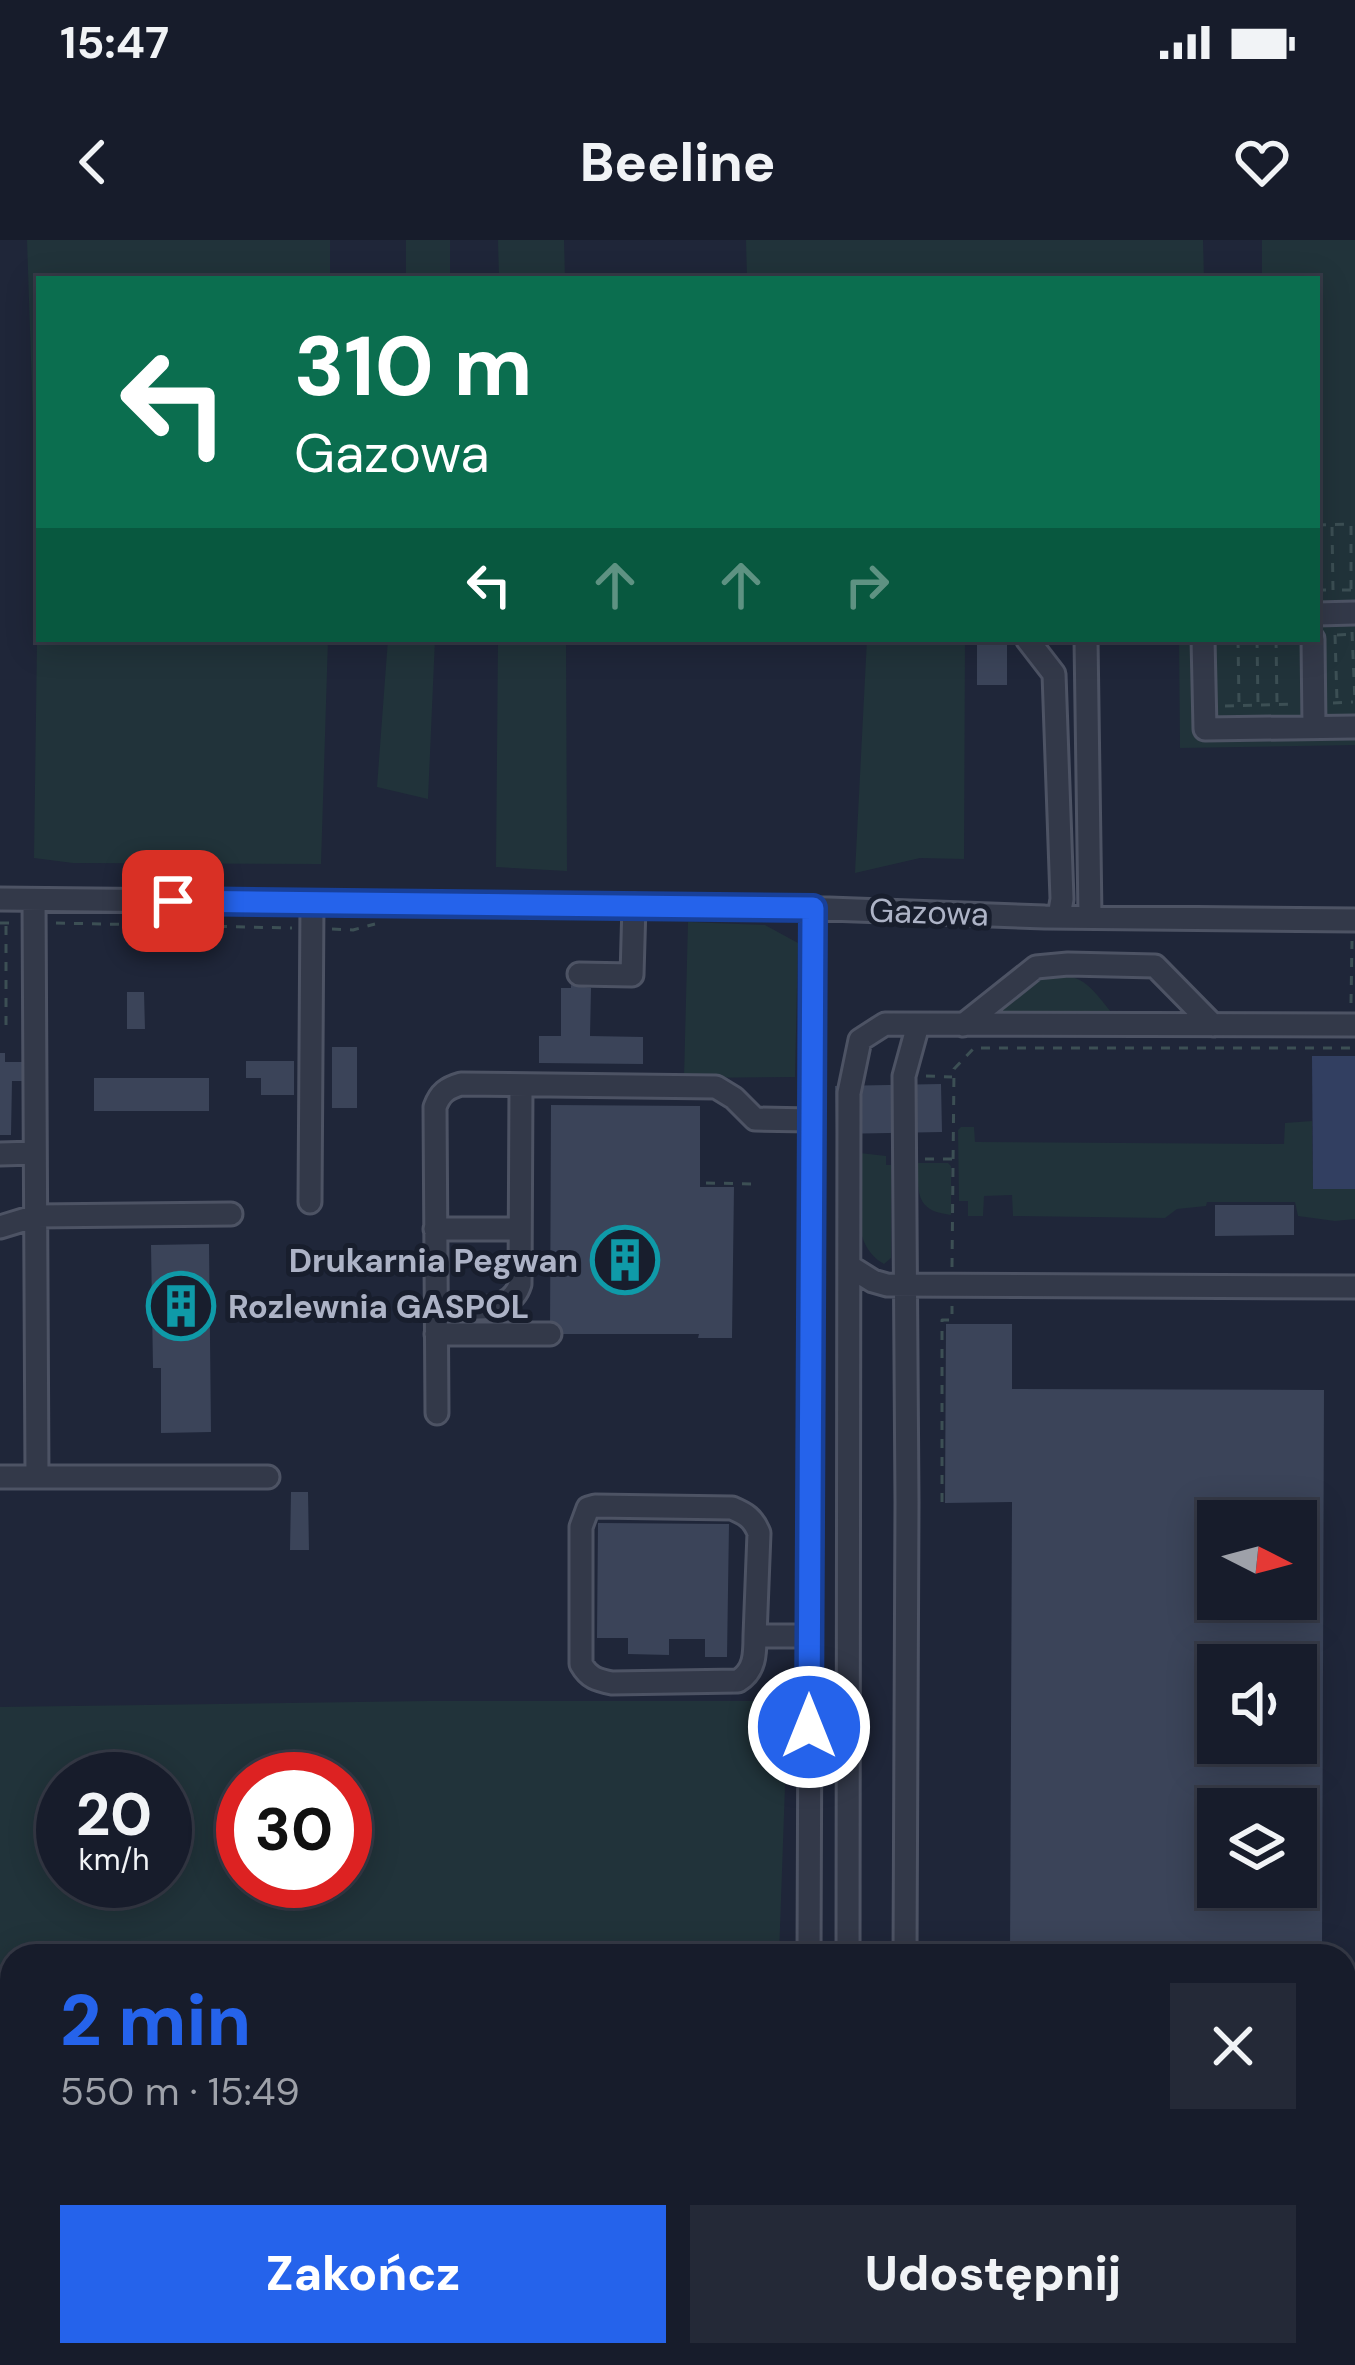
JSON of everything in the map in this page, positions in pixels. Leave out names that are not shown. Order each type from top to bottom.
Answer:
[{"type":"street","points":[[1320,614],[1355,613]]},
{"type":"street","points":[[1029,642],[1054,674],[1059,917]]},
{"type":"street","points":[[1086,642],[1090,917]]},
{"type":"street","points":[[1203,642],[1205,729],[1347,727]]},
{"type":"street","points":[[1313,642],[1325,703],[1314,728]]},
{"type":"street","points":[[34,900],[37,1477]]},
{"type":"street","name":"Gazowa","points":[[3,908],[34,900],[312,902],[1354,920]]},
{"type":"street","points":[[310,1202],[312,902]]},
{"type":"street","points":[[579,974],[632,975],[634,905]]},
{"type":"street","points":[[809,1944],[813,908]]},
{"type":"street","points":[[963,1024],[1036,967],[1068,964],[1155,966],[1213,1025]]},
{"type":"street","points":[[848,1944],[849,1093],[860,1040],[885,1024],[1353,1025]]},
{"type":"street","points":[[904,1944],[904,1076],[918,1024]]},
{"type":"street","points":[[437,1412],[435,1107],[449,1088],[461,1084],[716,1087],[755,1119],[811,1120]]},
{"type":"street","points":[[436,1307],[493,1307],[517,1294],[521,1085]]},
{"type":"street","points":[[0,1154],[35,1153]]},
{"type":"street","points":[[0,1227],[36,1216],[231,1214]]},
{"type":"street","points":[[435,1229],[520,1228]]},
{"type":"street","points":[[811,1281],[848,1274],[887,1285],[1355,1287]]},
{"type":"street","points":[[436,1334],[550,1334]]},
{"type":"street","points":[[0,1477],[268,1477]]},
{"type":"street","points":[[587,1508],[732,1508],[753,1520],[758,1533],[755,1636],[752,1666],[738,1681],[613,1683],[587,1674],[581,1664],[580,1526],[587,1508]]},
{"type":"street","points":[[755,1636],[810,1636]]},
{"type":"path","points":[[1332,525],[1333,590]]},
{"type":"path","points":[[1320,590],[1355,590]]},
{"type":"path","points":[[1325,703],[1336,635],[1355,634]]},
{"type":"path","points":[[1238,642],[1239,705]]},
{"type":"path","points":[[1257,642],[1258,705]]},
{"type":"path","points":[[1276,642],[1277,704]]},
{"type":"path","points":[[1204,706],[1355,702]]},
{"type":"path","points":[[1325,703],[1347,727]]},
{"type":"path","points":[[3,908],[6,1026]]},
{"type":"path","points":[[942,1502],[942,1320],[952,1320],[954,1069],[974,1048],[1351,1048],[1354,920]]},
{"type":"path","points":[[706,1183],[755,1184]]},
{"type":"shaded area","points":[[27,240],[330,240],[330,276],[36,276],[36,510]]},
{"type":"shaded area","points":[[406,240],[450,240],[450,276],[406,276]]},
{"type":"shaded area","points":[[498,240],[564,240],[565,276],[499,276]]},
{"type":"shaded area","points":[[746,240],[1203,240],[1204,276],[747,276]]},
{"type":"shaded area","points":[[1262,240],[1355,240],[1355,745],[1180,748],[1179,642],[1320,642],[1320,276],[1262,276]]},
{"type":"shaded area","points":[[37,642],[328,642],[321,864],[73,863],[34,858]]},
{"type":"shaded area","points":[[388,642],[435,642],[428,799],[377,787]]},
{"type":"shaded area","points":[[498,642],[566,642],[567,871],[496,867]]},
{"type":"shaded area","points":[[867,642],[965,642],[964,859],[920,858],[855,873]]},
{"type":"shaded area","points":[[688,922],[765,925],[798,943],[795,1077],[684,1078]]},
{"type":"shaded area","points":[[1053,973],[1081,981],[1112,1013],[999,1011],[1023,988]]},
{"type":"shaded area","points":[[1312,1121],[1313,1188],[1355,1189],[1355,1219],[1298,1216],[1295,1202],[1207,1202],[1206,1206],[1177,1209],[1165,1218],[1013,1216],[1012,1195],[984,1196],[983,1216],[968,1216],[968,1201],[959,1201],[961,1127],[974,1127],[975,1142],[1284,1144],[1285,1123]]},
{"type":"shaded area","points":[[860,1153],[886,1156],[886,1165],[891,1165],[891,1258],[884,1264],[872,1255],[860,1229]]},
{"type":"shaded area","points":[[918,1163],[951,1166],[951,1215],[931,1209],[921,1199]]},
{"type":"shaded area","points":[[788,1701],[779,1944],[0,1944],[0,1707]]},
{"type":"water","points":[[1312,1056],[1355,1056],[1355,1189],[1313,1189]]},
{"type":"building","points":[[977,642],[1007,642],[1007,685],[977,685]]},
{"type":"building","points":[[561,988],[591,988],[590,1036],[643,1037],[643,1064],[539,1063],[539,1036],[561,1036]]},
{"type":"building","points":[[127,992],[144,992],[145,1029],[127,1029]]},
{"type":"building","points":[[332,1047],[357,1047],[357,1108],[332,1108]]},
{"type":"building","points":[[0,1053],[5,1053],[5,1062],[22,1062],[22,1081],[12,1081],[11,1135],[0,1135]]},
{"type":"building","points":[[246,1061],[294,1061],[294,1095],[261,1095],[261,1078],[246,1078]]},
{"type":"building","points":[[94,1078],[209,1078],[209,1111],[94,1111]]},
{"type":"building","points":[[941,1084],[942,1132],[836,1134],[835,1086]]},
{"type":"building","name":"Drukarnia Pegwan","points":[[551,1105],[700,1106],[700,1187],[734,1187],[732,1338],[550,1334]]},
{"type":"building","points":[[1215,1205],[1294,1205],[1294,1235],[1215,1236]]},
{"type":"building","name":"Rozlewnia GASPOL","points":[[209,1244],[211,1432],[161,1433],[161,1368],[153,1368],[151,1245]]},
{"type":"building","points":[[946,1324],[1012,1324],[1012,1389],[1324,1390],[1322,1944],[1010,1944],[1012,1502],[945,1503]]},
{"type":"building","points":[[291,1492],[308,1492],[309,1550],[290,1550]]},
{"type":"building","points":[[598,1523],[729,1524],[727,1657],[705,1657],[705,1639],[669,1639],[669,1655],[628,1654],[628,1638],[597,1638]]},
{"type":"place","name":"Drukarnia Pegwan","points":[[625,1260]]},
{"type":"place","name":"Rozlewnia GASPOL","points":[[181,1306]]},
{"type":"route","points":[[173,901],[813,908],[809,1727]]}]
